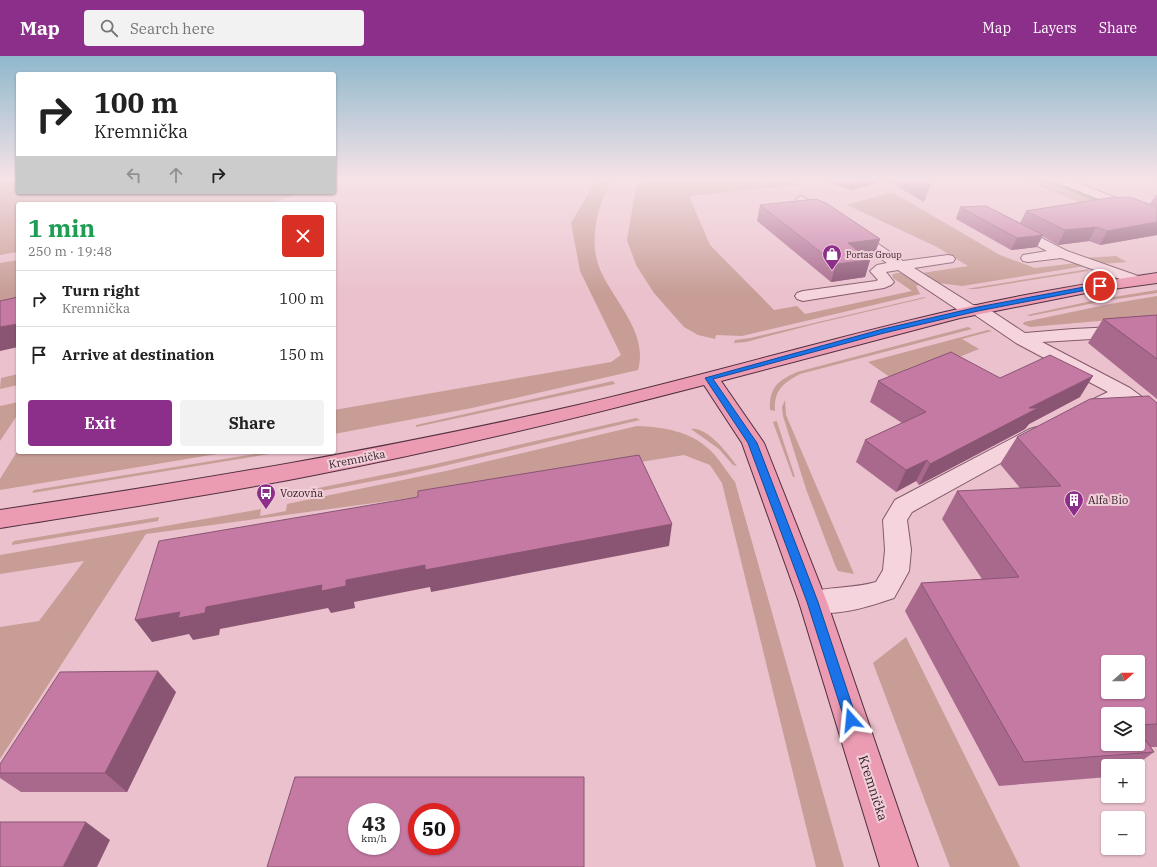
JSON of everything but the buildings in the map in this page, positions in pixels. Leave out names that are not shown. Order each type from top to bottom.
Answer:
[{"type":"main road","name":"Kremnička","points":[[0,519],[189,490],[360,459],[527,423],[709,378],[883,331],[974,310],[1136,280],[1157,278]]},
{"type":"main road","name":"Kremnička","points":[[709,378],[753,443],[813,602],[898,867]]},
{"type":"lane","points":[[831,217],[900,266],[1025,340],[1123,392],[1157,418]]},
{"type":"lane","points":[[1002,222],[1062,254],[1136,280]]},
{"type":"lane","points":[[1028,258],[1062,254]]},
{"type":"lane","points":[[803,296],[879,285],[886,282],[877,271],[948,258]]},
{"type":"lane","points":[[1025,340],[1073,334],[1157,330]]},
{"type":"lane","points":[[813,602],[860,598],[884,590],[896,572],[898,550],[895,520],[903,506],[1059,423],[1123,392]]},
{"type":"shaded area","points":[[0,217],[16,217],[16,252],[0,255]]},
{"type":"shaded area","points":[[575,217],[597,217],[595,249],[599,267],[634,329],[640,356],[638,370],[472,408],[336,434],[336,410],[611,362],[621,355],[580,271],[571,223]]},
{"type":"shaded area","points":[[631,217],[698,217],[710,245],[774,310],[797,306],[805,314],[912,291],[893,278],[892,275],[896,273],[906,275],[919,285],[916,286],[920,294],[742,336],[716,335],[715,339],[698,335],[684,327],[654,293],[636,265],[627,240]]},
{"type":"shaded area","points":[[872,217],[935,217],[1000,255],[1035,268],[1076,263],[1085,266],[962,286],[938,283],[922,273],[968,266],[937,247]]},
{"type":"shaded area","points":[[1116,256],[1127,262],[1101,264],[1082,258]]},
{"type":"shaded area","points":[[16,260],[16,310],[0,314],[0,263]]},
{"type":"shaded area","points":[[1089,269],[1088,271],[976,289],[966,289]]},
{"type":"shaded area","points":[[1157,290],[1157,293],[1104,301],[1030,316],[1027,315],[1101,299]]},
{"type":"shaded area","points":[[1157,296],[1157,316],[1030,327],[1023,324],[1024,322],[1110,304]]},
{"type":"shaded area","points":[[925,297],[746,342],[734,343],[735,340],[750,338]]},
{"type":"shaded area","points":[[968,327],[972,329],[800,374],[780,388],[776,398],[775,411],[770,410],[771,396],[776,386],[779,382],[797,372]]},
{"type":"shaded area","points":[[988,330],[992,331],[962,339],[979,349],[897,382],[868,362]]},
{"type":"shaded area","points":[[16,374],[16,385],[0,389],[1,378]]},
{"type":"shaded area","points":[[613,381],[615,384],[416,427],[416,425]]},
{"type":"shaded area","points":[[785,400],[786,415],[854,574],[838,571],[835,565],[806,489],[783,416],[782,407]]},
{"type":"shaded area","points":[[16,402],[16,417],[0,441],[0,406]]},
{"type":"shaded area","points":[[636,418],[640,420],[405,475],[300,495],[299,492],[431,465]]},
{"type":"shaded area","points":[[777,421],[795,477],[793,477],[773,422]]},
{"type":"shaded area","points":[[637,426],[676,431],[695,439],[711,451],[735,482],[844,867],[816,867],[722,483],[710,465],[684,455],[440,494],[146,534],[0,759],[0,627],[39,621],[84,561],[0,574],[0,555],[261,509],[260,516],[286,511],[287,504],[446,471]]},
{"type":"shaded area","points":[[691,429],[697,429],[710,436],[723,448],[737,466],[733,465],[719,449]]},
{"type":"shaded area","points":[[16,453],[217,454],[0,490],[0,479]]},
{"type":"shaded area","points":[[254,454],[270,454],[32,493],[34,490]]},
{"type":"shaded area","points":[[159,517],[158,521],[12,545],[14,541]]},
{"type":"shaded area","points":[[906,637],[1020,867],[950,867],[873,663]]},
{"type":"place","name":"Portas Group","points":[[832,271]]},
{"type":"place","name":"Vozovňa","points":[[266,510]]},
{"type":"place","name":"Alfa Bio","points":[[1074,517]]},
{"type":"route","points":[[851,720],[813,602],[753,443],[709,378],[883,331],[978,309],[1100,286]]}]
